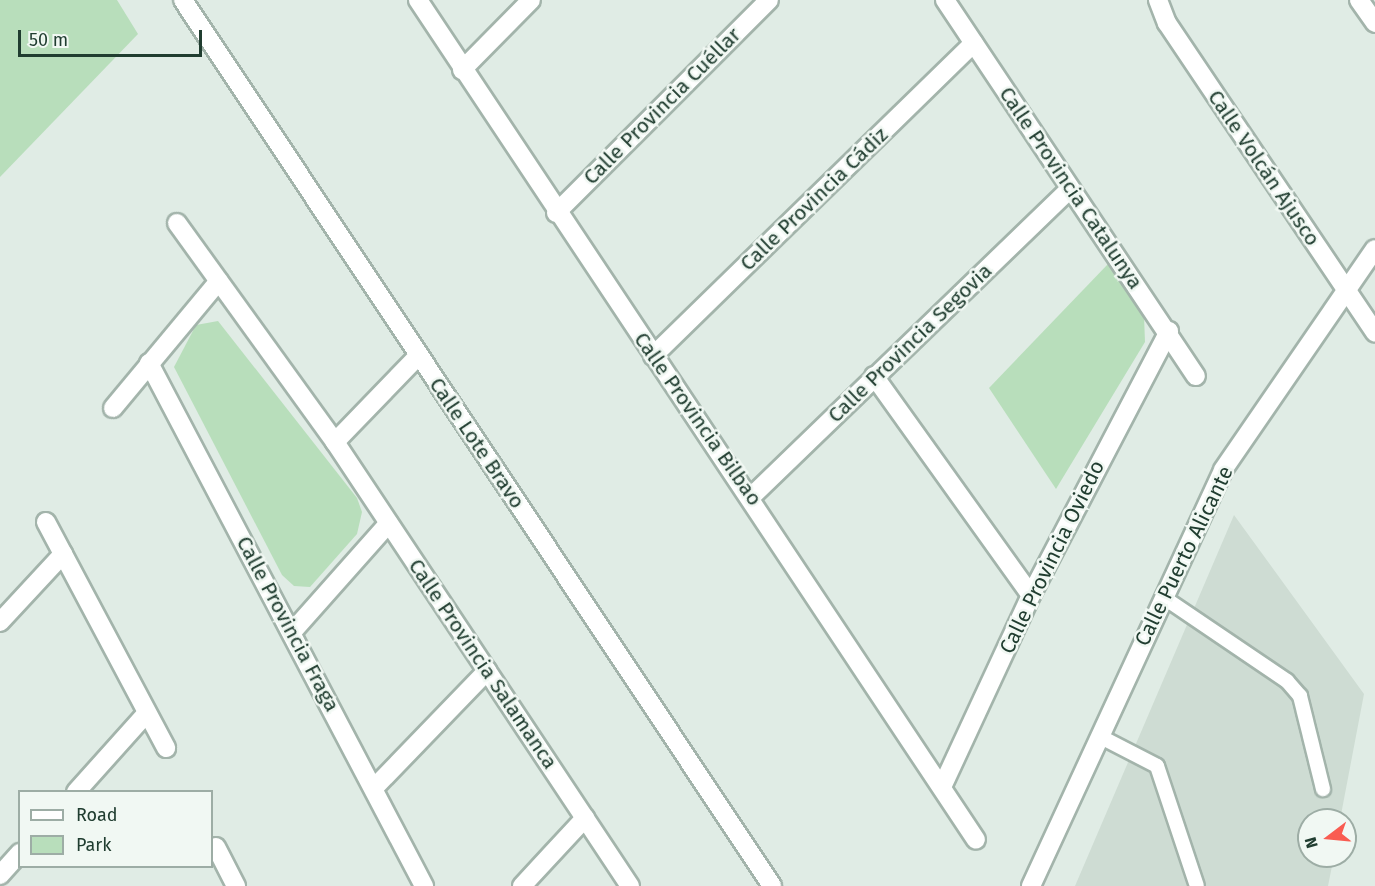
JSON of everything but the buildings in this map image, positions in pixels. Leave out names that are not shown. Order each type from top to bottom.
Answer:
[{"type":"street","name":"Calle Lote Bravo","points":[[183,0],[772,886]]},
{"type":"street","name":"Calle Provincia Bilbao","points":[[418,0],[556,213],[752,496],[976,840]]},
{"type":"street","points":[[462,70],[531,0]]},
{"type":"street","name":"Calle Provincia Cuéllar","points":[[556,213],[769,0]]},
{"type":"street","name":"Calle Provincia Catalunya","points":[[945,0],[1068,191],[1169,331],[1196,376]]},
{"type":"street","name":"Calle Volcán Ajusco","points":[[1158,0],[1167,23],[1375,333]]},
{"type":"street","points":[[1359,0],[1375,23]]},
{"type":"street","name":"Calle Provincia Cádiz","points":[[653,356],[974,43]]},
{"type":"street","name":"Calle Provincia Segovia","points":[[752,496],[1068,191]]},
{"type":"street","name":"Calle Provincia Salamanca","points":[[177,223],[335,442],[630,886]]},
{"type":"street","name":"Calle Puerto Alicante","points":[[1031,886],[1223,471],[1375,249]]},
{"type":"street","points":[[113,408],[219,281]]},
{"type":"street","name":"Calle Provincia Oviedo","points":[[942,787],[1031,595],[1169,331]]},
{"type":"street","points":[[335,442],[419,355]]},
{"type":"street","name":"Calle Provincia Fraga","points":[[149,363],[293,631],[424,886]]},
{"type":"street","points":[[874,376],[1031,595]]},
{"type":"street","points":[[46,522],[166,748]]},
{"type":"street","points":[[293,631],[389,523]]},
{"type":"street","points":[[0,622],[63,554]]},
{"type":"street","points":[[374,788],[487,671]]},
{"type":"street","points":[[78,790],[147,713]]},
{"type":"street","points":[[522,886],[585,818]]},
{"type":"street","points":[[216,847],[234,885]]},
{"type":"street","points":[[0,875],[18,856]]},
{"type":"lane","points":[[1163,597],[1287,681],[1300,696],[1323,789]]},
{"type":"lane","points":[[1099,736],[1157,766],[1197,886]]},
{"type":"shaded area","points":[[1234,515],[1364,694],[1342,808],[1297,808],[1297,868],[1332,868],[1328,886],[1075,886]]},
{"type":"green space","points":[[0,0],[117,0],[138,34],[0,177]]},
{"type":"green space","points":[[1108,264],[1144,316],[1145,342],[1056,489],[989,388]]},
{"type":"green space","points":[[218,321],[357,498],[362,512],[357,534],[310,587],[294,586],[282,575],[174,367],[196,325]]}]
